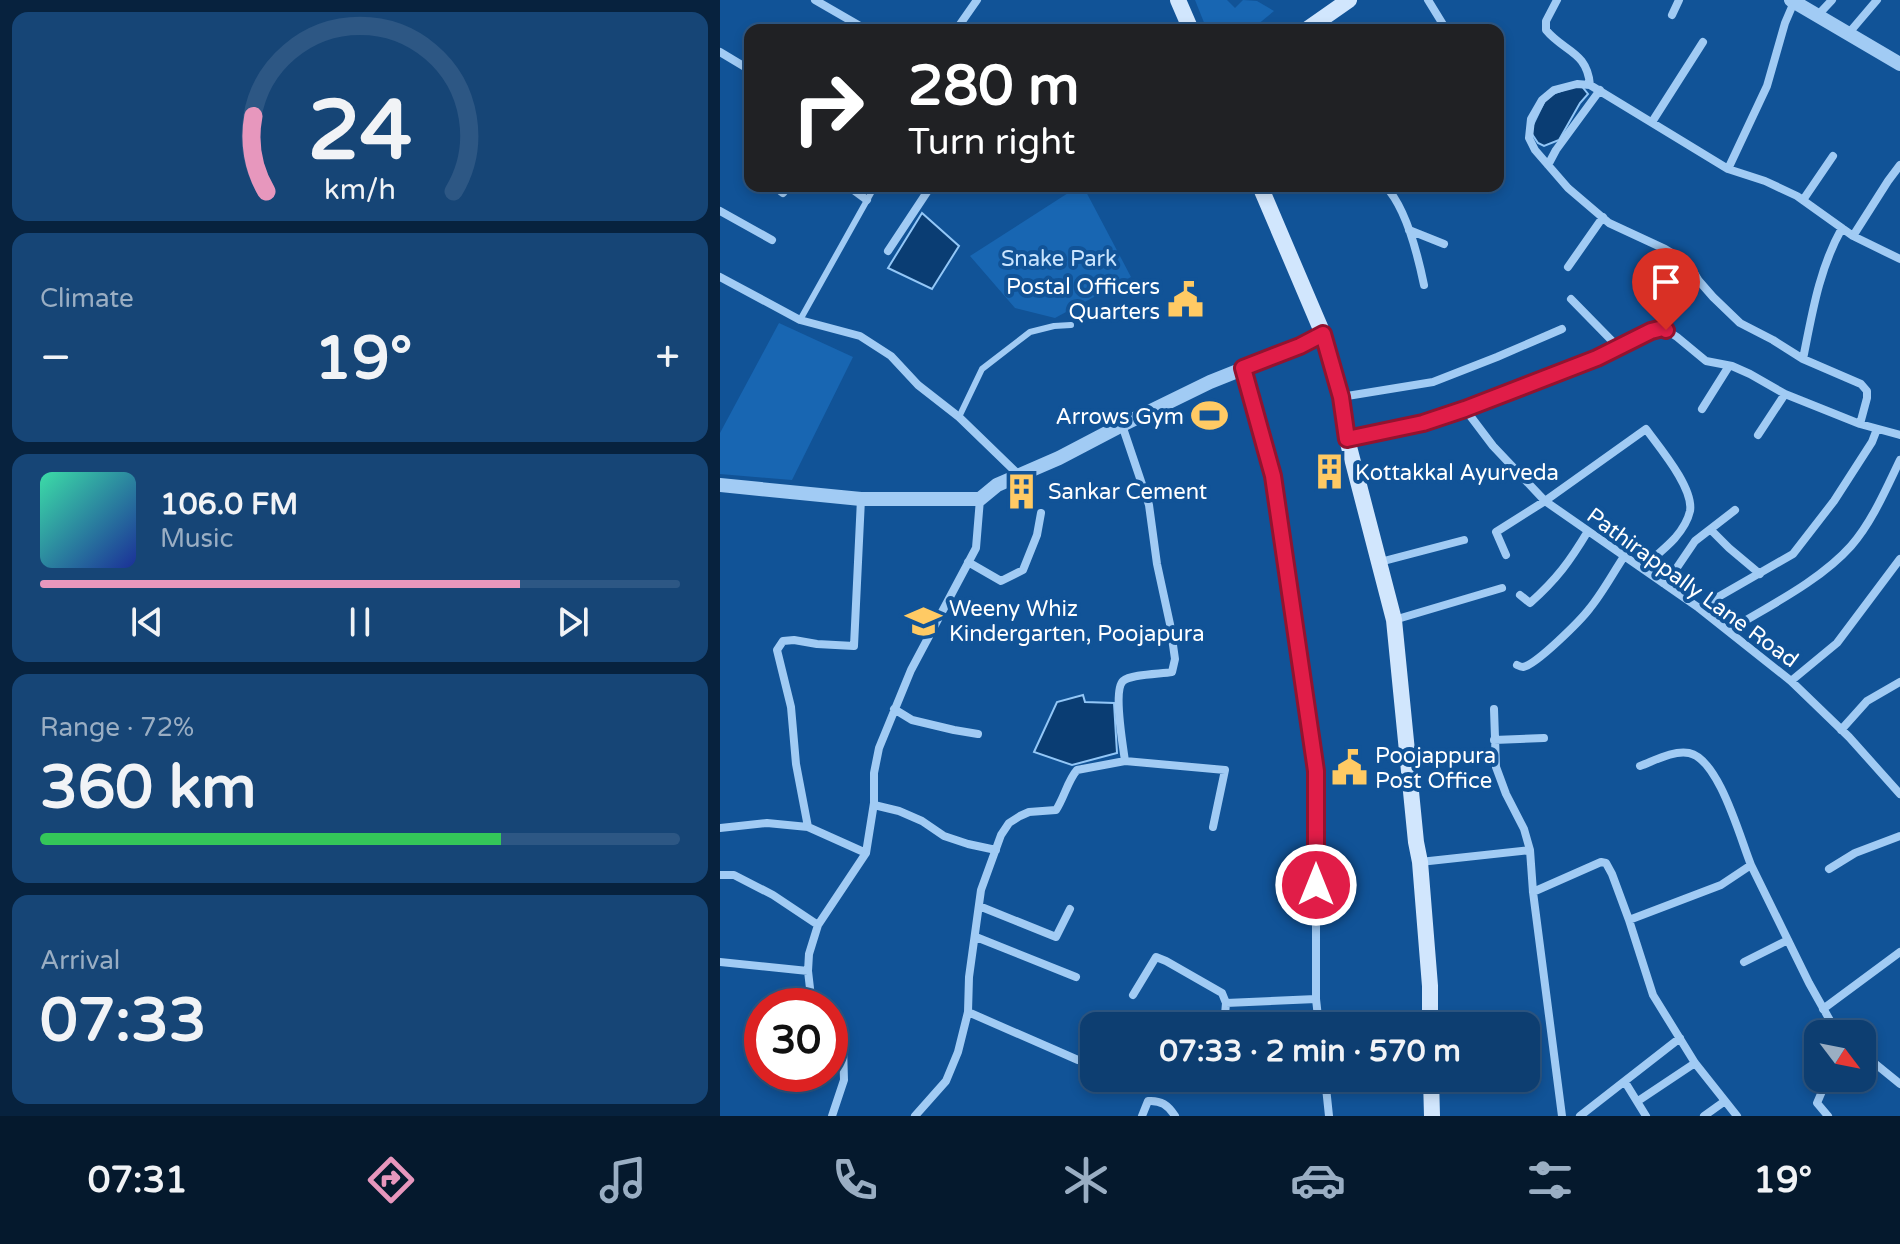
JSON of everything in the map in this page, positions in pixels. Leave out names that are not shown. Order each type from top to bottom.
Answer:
[{"type":"main road","points":[[1178,0],[1188,24]]},
{"type":"main road","points":[[1315,24],[1349,0]]},
{"type":"main road","points":[[1263,192],[1323,334],[1394,620],[1420,862],[1430,1012]]},
{"type":"main road","points":[[1431,1092],[1432,1116]]},
{"type":"street","points":[[815,0],[857,24]]},
{"type":"street","points":[[960,24],[977,0]]},
{"type":"street","points":[[1428,0],[1443,24]]},
{"type":"street","points":[[1557,0],[1546,21],[1546,30],[1585,65],[1590,85]]},
{"type":"street","points":[[1672,15],[1679,0]]},
{"type":"street","points":[[1818,15],[1832,0]]},
{"type":"street","points":[[1848,34],[1877,0]]},
{"type":"street","points":[[1728,169],[1767,86],[1793,1],[1900,64]]},
{"type":"street","points":[[1652,122],[1703,42]]},
{"type":"street","points":[[720,52],[744,66]]},
{"type":"street","points":[[1860,424],[1867,398],[1867,391],[1861,384],[1803,359],[1740,323],[1699,281],[1688,263],[1609,223],[1568,188],[1535,150],[1529,138],[1531,119],[1542,100],[1554,90],[1577,84],[1590,85],[1728,169],[1765,181],[1803,200],[1853,236],[1900,259]]},
{"type":"street","points":[[1548,165],[1600,90]]},
{"type":"street","points":[[1803,200],[1833,156]]},
{"type":"street","points":[[1853,236],[1900,165]]},
{"type":"street","points":[[856,192],[867,200]]},
{"type":"street","points":[[888,251],[927,192]]},
{"type":"street","points":[[1390,192],[1416,249],[1424,285]]},
{"type":"street","points":[[720,211],[772,240]]},
{"type":"street","points":[[1568,267],[1603,217]]},
{"type":"street","points":[[1803,359],[1816,291],[1830,250],[1842,228]]},
{"type":"street","points":[[1409,230],[1444,244]]},
{"type":"street","points":[[720,277],[800,320],[860,336],[891,356],[918,385],[959,417],[1020,476]]},
{"type":"street","points":[[1571,299],[1618,347]]},
{"type":"street","points":[[1347,439],[1423,423],[1465,409],[1597,358],[1663,328],[1706,361],[1750,374],[1785,394],[1860,424],[1900,435]]},
{"type":"street","points":[[1341,397],[1433,382],[1562,329]]},
{"type":"street","points":[[720,485],[861,499],[980,499],[997,485],[1059,458],[1210,382],[1323,334]]},
{"type":"street","points":[[1702,409],[1729,366]]},
{"type":"street","points":[[1243,368],[1273,476],[1316,771],[1317,1012]]},
{"type":"street","points":[[1758,435],[1785,394]]},
{"type":"street","name":"Pathirappally Lane Road","points":[[1465,409],[1493,446],[1545,501],[1699,608],[1791,681],[1900,794]]},
{"type":"street","points":[[1122,425],[1149,505],[1175,659],[1172,672],[1134,677],[1121,682],[1119,702],[1125,761]]},
{"type":"street","points":[[1506,555],[1496,532],[1646,429],[1683,484],[1690,509],[1675,538],[1642,568]]},
{"type":"street","points":[[1699,608],[1793,554],[1834,501],[1877,429]]},
{"type":"street","points":[[1728,631],[1825,570],[1851,546],[1878,504],[1900,460]]},
{"type":"street","points":[[808,827],[796,764],[791,707],[777,650],[783,641],[794,640],[854,646],[861,499]]},
{"type":"street","points":[[810,988],[809,954],[818,925],[866,853],[879,748],[911,670],[976,548],[980,499]]},
{"type":"street","points":[[1663,583],[1695,541],[1735,510]]},
{"type":"street","points":[[968,562],[1001,581],[1023,570],[1037,535],[1041,513]]},
{"type":"street","points":[[1711,530],[1760,574]]},
{"type":"street","points":[[1520,595],[1530,603],[1549,586],[1567,566],[1588,531]]},
{"type":"street","points":[[1380,562],[1464,540]]},
{"type":"street","points":[[1517,665],[1523,667],[1531,663],[1590,609],[1625,555]]},
{"type":"street","points":[[1791,681],[1837,643],[1900,559]]},
{"type":"street","points":[[1394,620],[1502,588]]},
{"type":"street","points":[[1841,730],[1867,701],[1900,682]]},
{"type":"street","points":[[894,709],[912,720],[978,734]]},
{"type":"street","points":[[1494,709],[1496,767],[1524,829],[1530,850],[1562,1116]]},
{"type":"street","points":[[1494,740],[1544,738]]},
{"type":"street","points":[[1640,766],[1677,753],[1699,757],[1707,764],[1718,780],[1751,865],[1830,1020]]},
{"type":"street","points":[[915,1116],[946,1081],[958,1052],[968,1012],[969,977],[981,890],[1001,835],[1009,823],[1029,812],[1056,810],[1077,770],[1125,761],[1225,770],[1213,827]]},
{"type":"street","points":[[874,805],[922,821],[944,836],[996,850]]},
{"type":"street","points":[[720,828],[767,823],[808,827],[866,853]]},
{"type":"street","points":[[1829,869],[1855,853],[1900,836]]},
{"type":"street","points":[[1420,862],[1530,850]]},
{"type":"street","points":[[1533,892],[1601,862],[1606,863],[1629,920],[1653,995],[1695,1063],[1737,1116]]},
{"type":"street","points":[[1629,920],[1721,885],[1751,865]]},
{"type":"street","points":[[720,875],[734,875],[773,895],[818,925]]},
{"type":"street","points":[[979,906],[1056,937],[1070,909]]},
{"type":"street","points":[[976,937],[1076,977]]},
{"type":"street","points":[[1744,962],[1788,940]]},
{"type":"street","points":[[1823,1009],[1900,952]]},
{"type":"street","points":[[1133,995],[1156,957],[1222,993],[1225,1012]]},
{"type":"street","points":[[720,962],[808,971]]},
{"type":"street","points":[[1226,1003],[1316,999]]},
{"type":"street","points":[[968,1012],[1078,1060]]},
{"type":"street","points":[[1580,1116],[1680,1038]]},
{"type":"street","points":[[1638,1101],[1695,1063]]},
{"type":"street","points":[[1876,1064],[1900,1084]]},
{"type":"street","points":[[1625,1082],[1646,1116]]},
{"type":"street","points":[[832,1116],[840,1092]]},
{"type":"street","points":[[1326,1092],[1329,1116]]},
{"type":"street","points":[[1822,1092],[1817,1103],[1828,1116]]},
{"type":"street","points":[[1142,1116],[1148,1101],[1158,1100],[1169,1107],[1175,1116]]},
{"type":"street","points":[[1704,1116],[1725,1101]]},
{"type":"lane","points":[[800,320],[872,192]]},
{"type":"lane","points":[[959,417],[982,369],[1030,332],[1071,325]]},
{"type":"green space","points":[[1195,0],[1227,0],[1235,8],[1243,0],[1257,1],[1274,11],[1258,24],[1205,24]]},
{"type":"green space","name":"Snake Park","points":[[1070,192],[1086,192],[1131,277],[1055,318],[1015,308],[970,256]]},
{"type":"green space","points":[[779,323],[853,357],[792,480],[720,474],[720,433]]},
{"type":"shaded area","points":[[1580,84],[1588,94],[1559,140],[1544,146],[1538,143],[1530,131],[1547,96]]},
{"type":"shaded area","points":[[922,213],[959,246],[932,289],[888,268]]},
{"type":"shaded area","points":[[1083,695],[1085,702],[1114,703],[1117,753],[1072,765],[1034,752],[1057,702]]},
{"type":"place","name":"Postal Officers Quarters","points":[[1186,299]]},
{"type":"place","name":"Arrows Gym","points":[[1210,416]]},
{"type":"place","name":"Kottakkal Ayurveda","points":[[1329,472]]},
{"type":"place","name":"Sankar Cement","points":[[1022,491]]},
{"type":"place","name":"Weeny Whiz Kindergarten, Poojapura","points":[[923,621]]},
{"type":"place","name":"Poojappura Post Office","points":[[1349,768]]},
{"type":"route","points":[[1316,885],[1316,771],[1273,476],[1243,368],[1323,334],[1341,397],[1347,439],[1423,423],[1465,409],[1597,358],[1651,331],[1666,330]]}]
